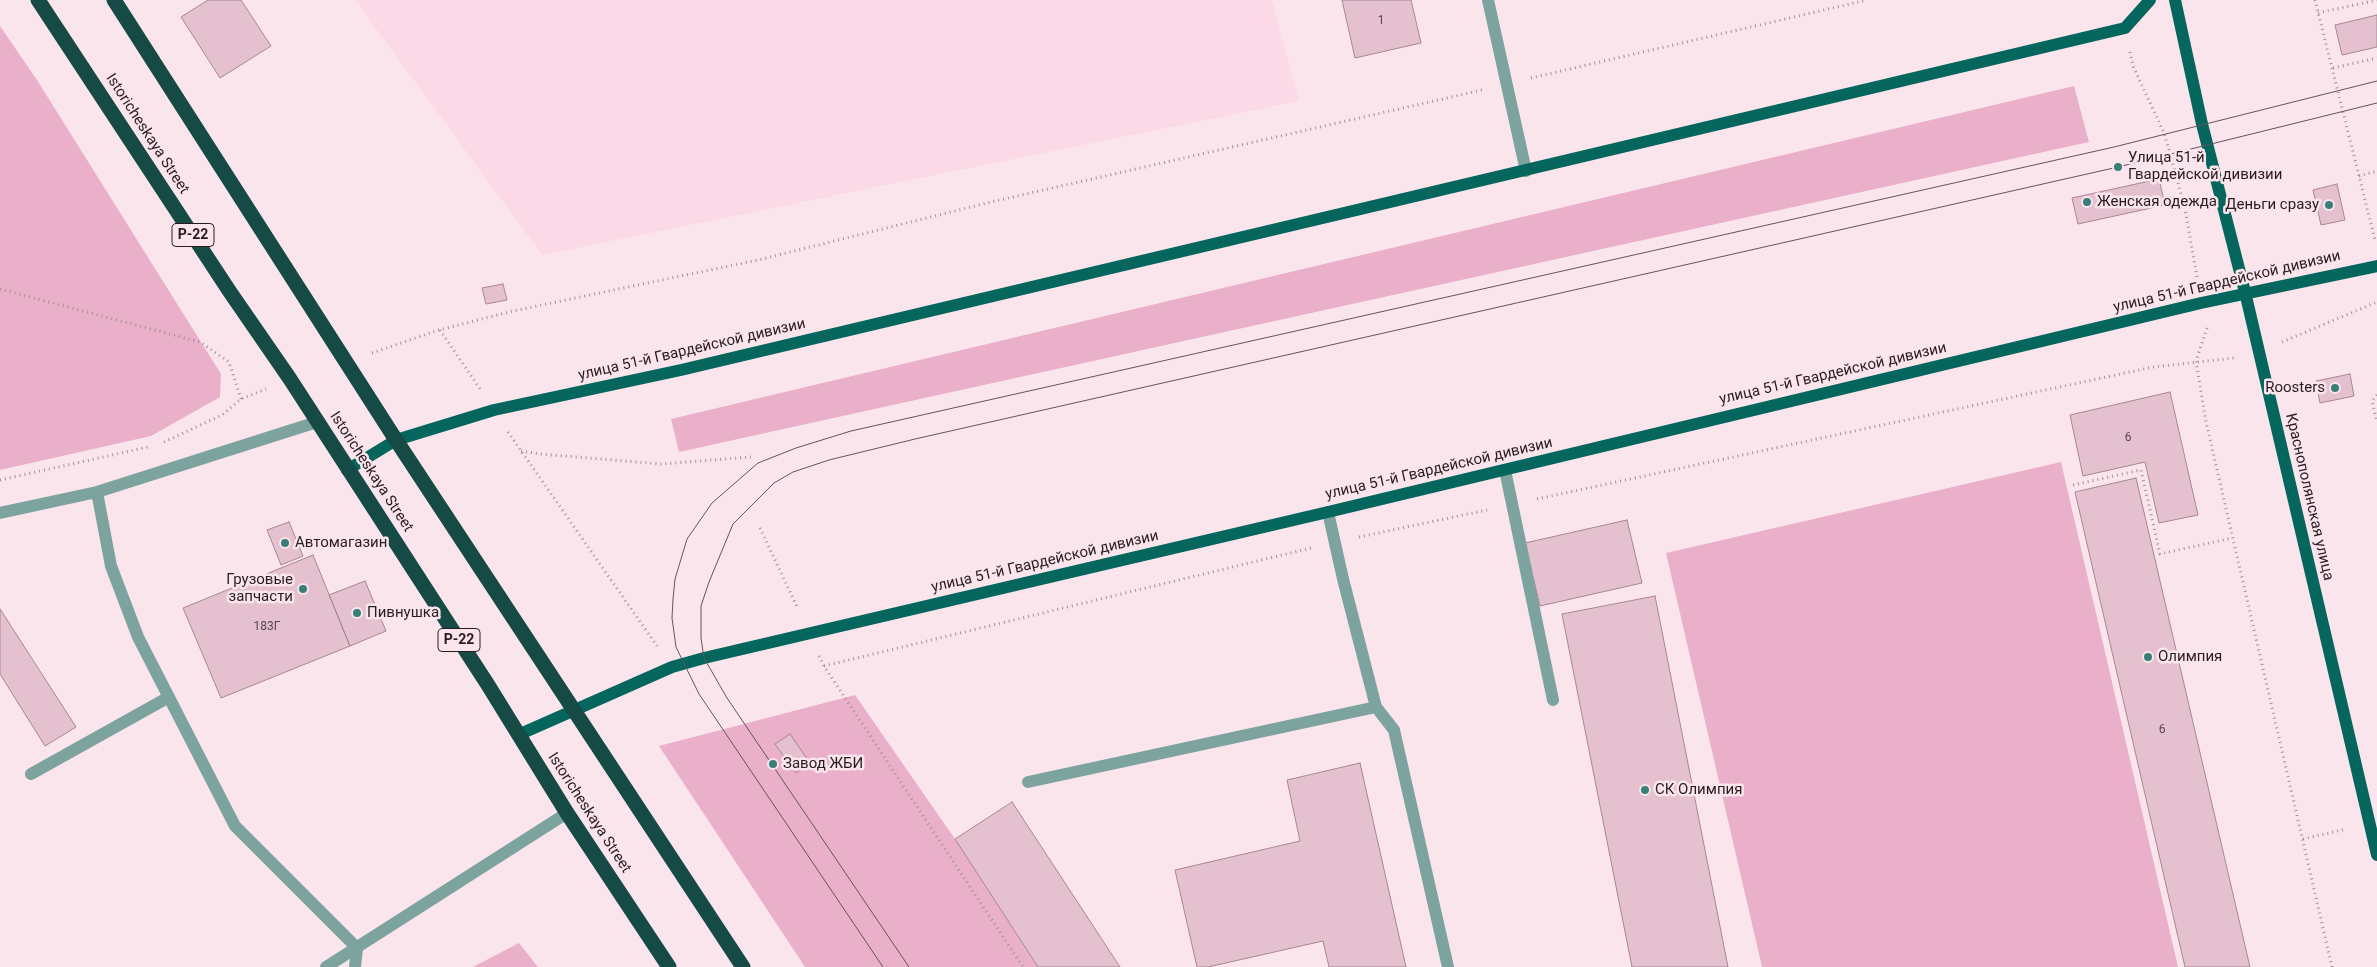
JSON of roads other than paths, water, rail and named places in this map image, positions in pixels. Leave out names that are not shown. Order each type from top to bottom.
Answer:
[{"type":"highway","name":"Istoricheskaya Street","points":[[38,0],[230,292],[290,379],[567,813],[669,967]]},
{"type":"highway","points":[[114,0],[396,440],[744,967]]},
{"type":"main road","name":"улица 51-й Гвардейской дивизии","points":[[347,470],[396,440],[494,410],[681,370],[2125,28],[2150,0]]},
{"type":"main road","name":"Краснополянская улица","points":[[2175,0],[2202,124],[2246,292],[2258,353],[2377,855]]},
{"type":"main road","name":"улица 51-й Гвардейской дивизии","points":[[518,735],[672,667],[2246,292],[2377,266]]},
{"type":"street","points":[[1488,0],[1526,170]]},
{"type":"street","points":[[0,513],[97,492],[318,422]]},
{"type":"street","points":[[1505,470],[1553,700]]},
{"type":"street","points":[[97,492],[111,566],[138,637],[235,826],[357,948]]},
{"type":"street","points":[[1328,512],[1376,707],[1394,730],[1448,967]]},
{"type":"street","points":[[31,774],[169,697]]},
{"type":"street","points":[[1028,782],[1376,707]]},
{"type":"street","points":[[326,967],[567,813]]},
{"type":"street","points":[[355,967],[357,948]]},
{"type":"tram line","points":[[883,967],[699,694],[676,647],[672,618],[675,579],[687,539],[712,503],[758,463],[796,448],[851,431],[2114,147],[2377,81]]},
{"type":"tram line","points":[[909,967],[727,698],[704,658],[701,638],[701,606],[709,582],[733,524],[774,483],[793,472],[829,460],[915,439],[2118,167],[2377,103]]},
{"type":"place","name":"Улица 51-й Гвардейской дивизии","points":[[2118,167]]},
{"type":"place","name":"Женская одежда","points":[[2087,202]]},
{"type":"place","name":"Деньги сразу","points":[[2329,205]]},
{"type":"place","name":"Roosters","points":[[2335,388]]},
{"type":"place","name":"Автомагазин","points":[[285,543]]},
{"type":"place","name":"Грузовые запчасти","points":[[303,589]]},
{"type":"place","name":"Пивнушка","points":[[357,613]]},
{"type":"place","name":"Олимпия","points":[[2148,657]]},
{"type":"place","name":"Завод ЖБИ","points":[[773,764]]},
{"type":"place","name":"СК Олимпия","points":[[1645,790]]}]
